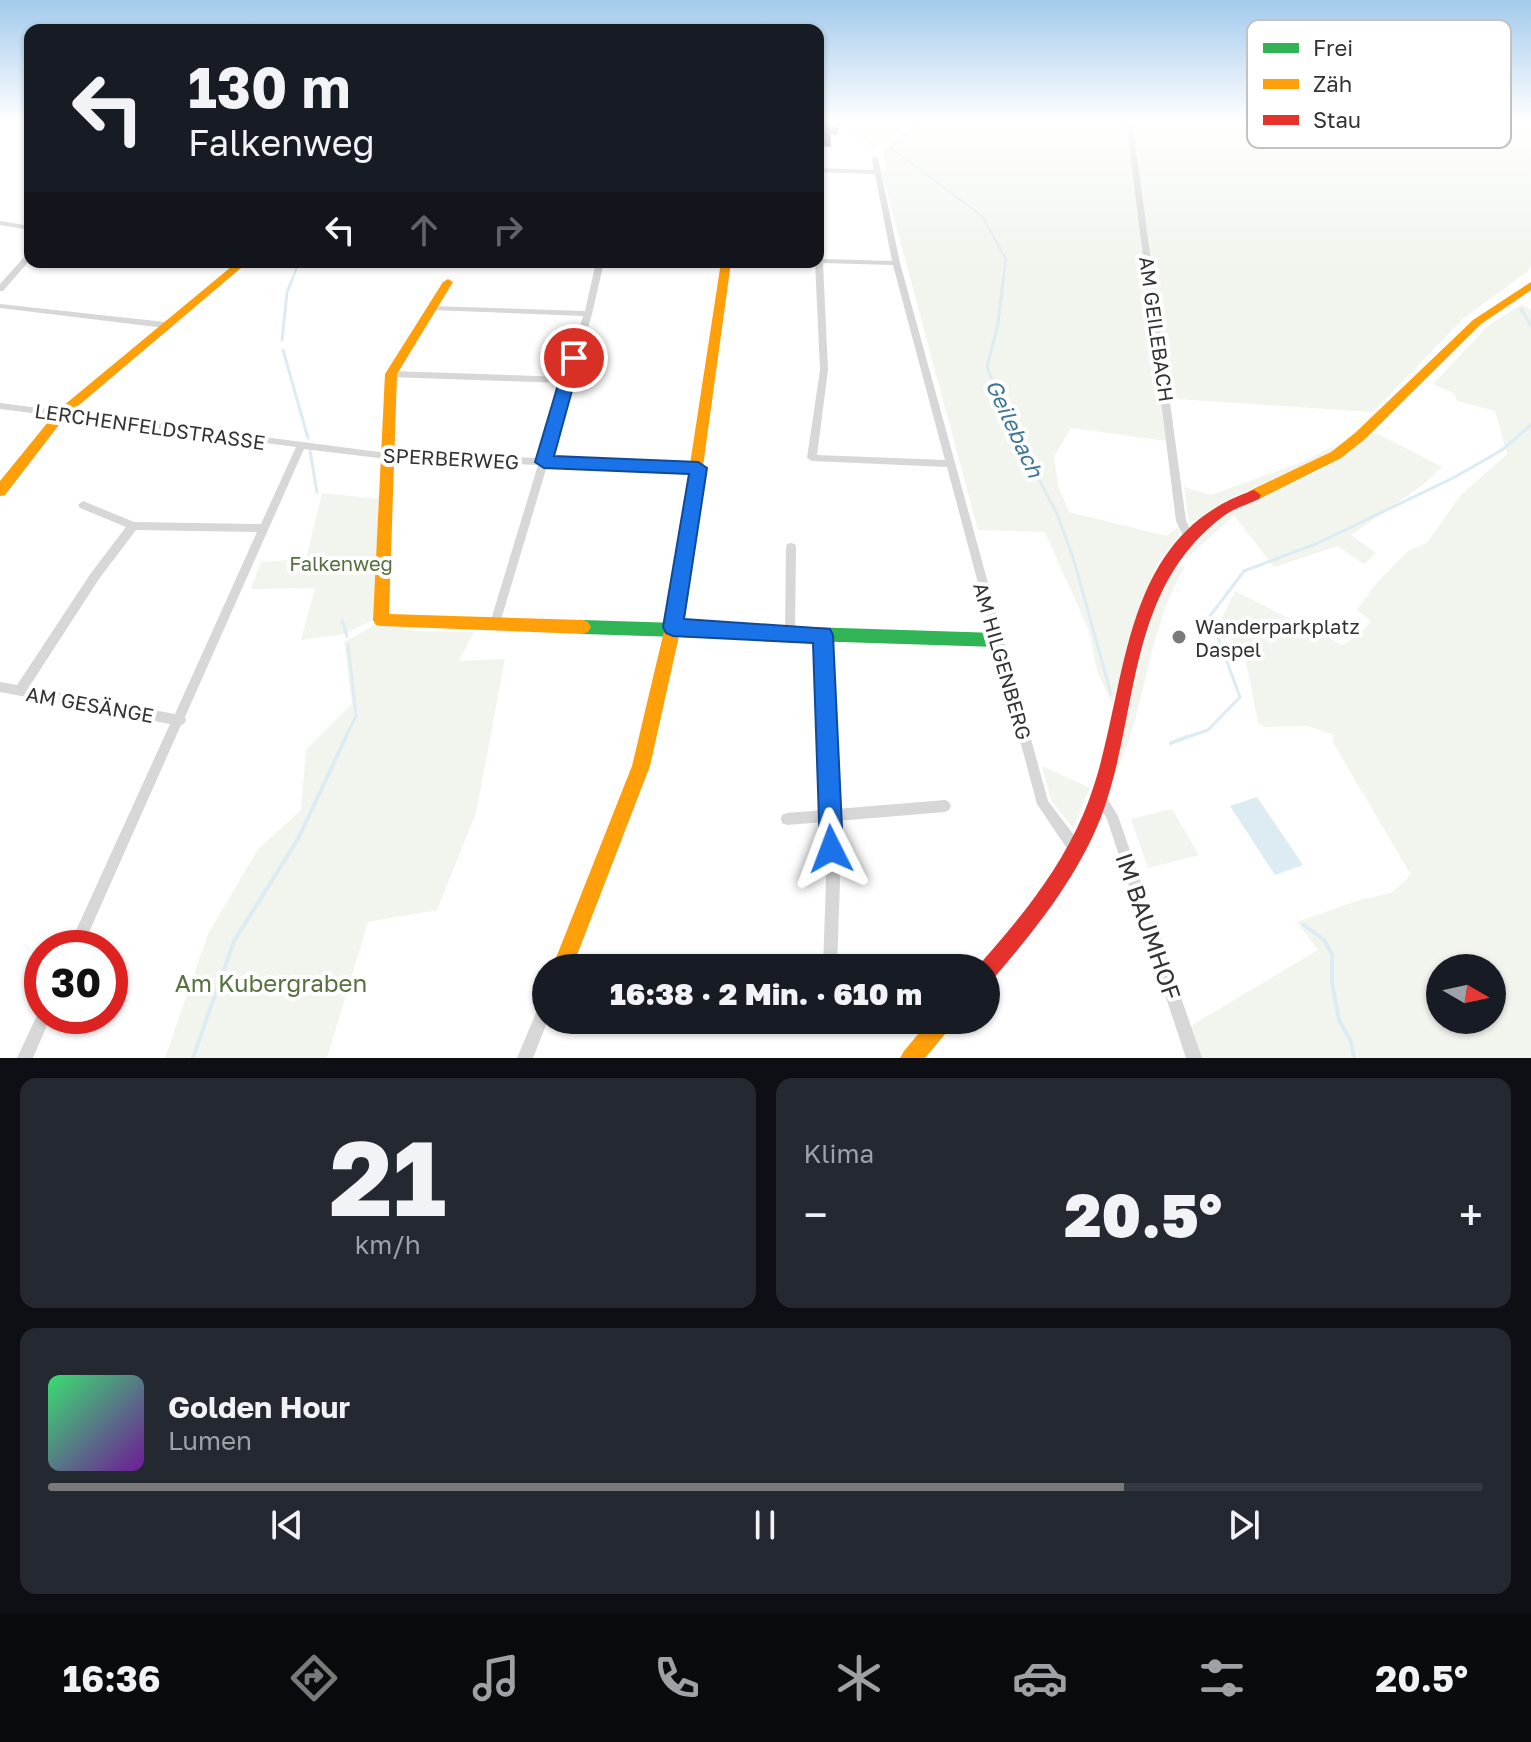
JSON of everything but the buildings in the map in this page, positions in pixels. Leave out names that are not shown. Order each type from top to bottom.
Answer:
[{"type":"street","name":"AM GEILEBACH","points":[[1135,169],[1181,521],[1189,537]]},
{"type":"street","points":[[824,170],[878,172]]},
{"type":"street","name":"AM HILGENBERG","points":[[878,172],[896,263],[1043,804],[1076,849]]},
{"type":"street","points":[[0,223],[24,227]]},
{"type":"street","points":[[824,261],[896,263]]},
{"type":"street","points":[[0,289],[24,263]]},
{"type":"street","points":[[0,491],[61,414],[236,268]]},
{"type":"street","points":[[495,623],[588,314],[599,268]]},
{"type":"street","points":[[567,954],[641,766],[673,627],[725,268]]},
{"type":"street","points":[[819,268],[824,370],[812,458],[950,464]]},
{"type":"street","points":[[448,282],[391,374],[381,620],[673,627],[997,640]]},
{"type":"street","points":[[1000,956],[1018,936],[1076,849],[1100,796],[1136,638],[1159,576],[1189,537],[1216,514],[1238,501],[1336,455],[1360,436],[1477,322],[1531,285]]},
{"type":"street","points":[[0,306],[165,325]]},
{"type":"street","points":[[431,308],[588,314]]},
{"type":"street","points":[[391,374],[566,380]]},
{"type":"street","name":"LERCHENFELDSTRASSE","points":[[0,406],[301,446]]},
{"type":"street","points":[[83,930],[301,446]]},
{"type":"street","name":"SPERBERWEG","points":[[301,446],[387,456],[698,468]]},
{"type":"street","points":[[83,505],[133,526],[263,528]]},
{"type":"street","points":[[20,691],[95,576],[133,526]]},
{"type":"street","points":[[790,633],[791,547]]},
{"type":"street","points":[[823,635],[833,881],[830,954]]},
{"type":"street","name":"AM GESÄNGE","points":[[0,687],[180,720]]},
{"type":"street","name":"IM BAUMHOF","points":[[1100,796],[1112,816],[1194,1058]]},
{"type":"street","points":[[787,819],[945,806]]},
{"type":"street","points":[[25,1058],[36,1034]]},
{"type":"street","points":[[525,1058],[535,1034]]},
{"type":"street","points":[[911,1058],[932,1034]]},
{"type":"green space","points":[[1531,169],[1531,264],[1528,271],[1464,318],[1373,412],[1161,398],[1167,441],[1071,428],[1054,456],[1058,485],[1069,512],[1167,536],[1179,529],[1179,537],[1157,564],[1112,703],[1097,671],[1089,631],[1045,532],[978,530],[881,170]]},
{"type":"green space","points":[[1522,304],[1531,310],[1531,1058],[1199,1058],[1189,1027],[1318,950],[1297,922],[1360,900],[1391,893],[1411,875],[1332,741],[1334,735],[1308,726],[1264,727],[1258,723],[1246,661],[1220,622],[1235,591],[1342,645],[1358,636],[1371,621],[1357,610],[1375,585],[1408,551],[1427,543],[1460,496],[1507,454],[1495,411],[1457,401],[1454,393],[1433,384],[1489,325]]},
{"type":"green space","points":[[1372,434],[1378,434],[1442,467],[1423,485],[1351,535],[1376,553],[1364,564],[1337,546],[1274,567],[1234,515],[1189,556],[1187,550],[1240,506],[1319,471]]},
{"type":"green space","points":[[1334,446],[1334,450],[1322,457],[1232,498],[1206,516],[1189,522],[1184,487],[1211,495],[1305,461]]},
{"type":"green space","name":"Falkenweg","points":[[322,493],[379,499],[373,620],[344,634],[301,640],[315,588],[251,589],[261,562],[306,559]]},
{"type":"green space","points":[[1176,565],[1185,567],[1161,619],[1132,732],[1109,785],[1154,610]]},
{"type":"green space","name":"Am Kubergraben","points":[[375,625],[417,631],[474,632],[459,661],[505,659],[476,813],[437,910],[368,922],[327,1058],[165,1058],[208,934],[258,849],[301,810],[306,750],[352,704],[344,642]]},
{"type":"green space","points":[[1042,766],[1090,788],[1073,828],[1051,800]]},
{"type":"green space","points":[[1172,809],[1199,855],[1148,868],[1131,819]]},
{"type":"shaded area","points":[[1257,797],[1303,865],[1275,875],[1230,806]]},
{"type":"waterway","name":"Geilebach","points":[[920,169],[982,216],[1006,259],[1003,282]]},
{"type":"waterway","points":[[291,282],[297,268]]},
{"type":"waterway","points":[[282,340],[287,292],[292,280]]},
{"type":"waterway","name":"Geilebach","points":[[1003,280],[998,324],[987,367],[1010,424],[1057,514],[1073,557],[1111,694]]},
{"type":"waterway","points":[[1521,309],[1531,326]]},
{"type":"waterway","points":[[283,350],[308,438]]},
{"type":"waterway","points":[[1182,739],[1208,730],[1240,697],[1210,616],[1244,571],[1318,543],[1455,477],[1502,450],[1531,425]]},
{"type":"waterway","points":[[310,451],[317,492]]},
{"type":"waterway","points":[[342,620],[347,636]]},
{"type":"waterway","points":[[345,739],[356,716],[348,644]]},
{"type":"waterway","points":[[193,1058],[234,941],[298,839],[346,737]]},
{"type":"waterway","points":[[1171,743],[1187,737]]},
{"type":"waterway","name":"Geilebach","points":[[1304,925],[1324,940],[1332,954],[1332,983],[1339,1020],[1351,1042],[1354,1058]]},
{"type":"traffic: fast","points":[[583,627],[997,640]]},
{"type":"traffic: slow","points":[[0,491],[61,414],[236,268]]},
{"type":"traffic: slow","points":[[567,954],[641,766],[673,627],[725,268]]},
{"type":"traffic: slow","points":[[448,282],[391,374],[381,620],[583,627]]},
{"type":"traffic: slow","points":[[1254,495],[1336,455],[1360,436],[1477,322],[1531,285]]},
{"type":"traffic: slow","points":[[911,1058],[932,1034]]},
{"type":"traffic: jam","points":[[1000,955],[1052,888],[1092,817],[1110,757],[1135,642],[1147,605],[1164,571],[1186,540],[1216,514],[1254,495]]},
{"type":"place","name":"Wanderparkplatz Daspel","points":[[1179,637]]},
{"type":"route","points":[[574,358],[544,462],[698,468],[673,627],[823,635],[831,849]]}]
